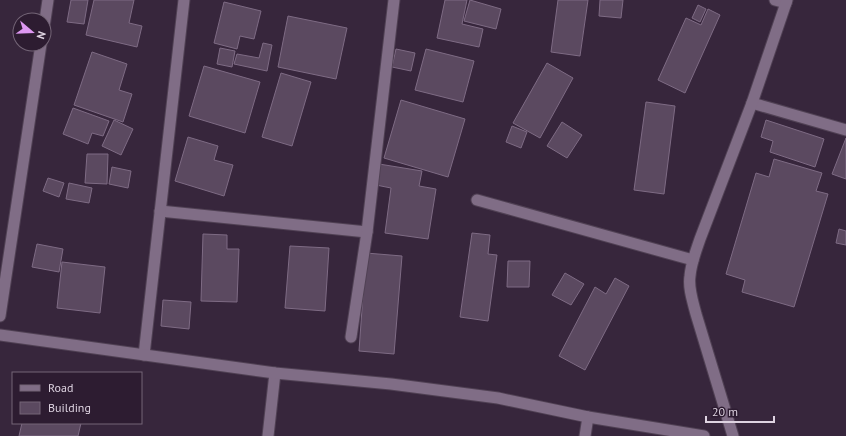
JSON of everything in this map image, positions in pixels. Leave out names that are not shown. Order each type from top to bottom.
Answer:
[{"type":"street","points":[[46,12],[48,0]]},
{"type":"street","points":[[144,355],[184,0]]},
{"type":"street","points":[[351,337],[367,232],[394,0]]},
{"type":"street","points":[[733,436],[692,295],[690,278],[693,260],[700,239],[752,103],[786,2],[775,0]]},
{"type":"street","points":[[0,316],[40,52]]},
{"type":"street","points":[[752,103],[846,130]]},
{"type":"street","points":[[477,200],[693,260]]},
{"type":"street","points":[[160,211],[367,232]]},
{"type":"street","points":[[0,335],[275,373],[391,384],[498,398],[588,417],[704,436]]},
{"type":"street","points":[[268,436],[275,373]]},
{"type":"street","points":[[585,436],[588,417]]},
{"type":"building","points":[[71,0],[88,0],[84,24],[67,22]]},
{"type":"building","points":[[94,0],[134,0],[129,23],[142,26],[137,47],[86,35]]},
{"type":"building","points":[[445,0],[467,0],[462,24],[483,29],[479,47],[437,38]]},
{"type":"building","points":[[470,0],[501,9],[496,29],[464,21]]},
{"type":"building","points":[[558,0],[588,0],[580,56],[551,52]]},
{"type":"building","points":[[600,0],[623,0],[621,18],[599,16]]},
{"type":"building","points":[[224,2],[261,11],[254,39],[240,36],[237,49],[214,43]]},
{"type":"building","points":[[698,5],[706,9],[700,22],[692,18]]},
{"type":"building","points":[[708,9],[720,15],[685,93],[658,80],[686,18],[701,25]]},
{"type":"building","points":[[288,16],[347,28],[336,79],[278,67]]},
{"type":"building","points":[[263,43],[272,45],[267,71],[234,64],[237,54],[259,58]]},
{"type":"building","points":[[220,48],[235,51],[232,67],[217,64]]},
{"type":"building","points":[[396,49],[415,53],[411,71],[392,67]]},
{"type":"building","points":[[426,49],[474,61],[463,102],[415,90]]},
{"type":"building","points":[[92,52],[127,64],[119,90],[132,94],[123,122],[74,105]]},
{"type":"building","points":[[547,63],[573,78],[540,138],[513,123]]},
{"type":"building","points":[[204,66],[260,82],[245,133],[189,116]]},
{"type":"building","points":[[281,73],[311,82],[292,146],[262,137]]},
{"type":"building","points":[[401,100],[465,119],[448,177],[384,158]]},
{"type":"building","points":[[646,102],[675,106],[664,194],[634,190]]},
{"type":"building","points":[[73,108],[109,121],[103,136],[92,133],[88,144],[63,134]]},
{"type":"building","points":[[114,120],[133,129],[121,155],[102,146]]},
{"type":"building","points":[[766,120],[824,139],[815,167],[770,152],[773,141],[761,137]]},
{"type":"building","points":[[562,122],[582,135],[567,158],[547,146]]},
{"type":"building","points":[[512,126],[527,132],[521,148],[506,142]]},
{"type":"building","points":[[188,137],[218,146],[214,160],[233,165],[224,196],[175,181]]},
{"type":"building","points":[[846,138],[846,179],[832,174]]},
{"type":"building","points":[[87,154],[108,154],[107,184],[85,183]]},
{"type":"building","points":[[774,159],[822,173],[816,191],[828,194],[794,307],[742,292],[745,280],[726,274],[756,173],[769,177]]},
{"type":"building","points":[[379,164],[422,171],[419,186],[436,189],[428,239],[385,233],[391,188],[376,185]]},
{"type":"building","points":[[112,167],[131,171],[128,188],[109,184]]},
{"type":"building","points":[[48,178],[64,183],[59,197],[43,191]]},
{"type":"building","points":[[69,183],[92,188],[89,203],[66,199]]},
{"type":"building","points":[[839,229],[846,231],[846,245],[836,243]]},
{"type":"building","points":[[472,233],[490,235],[488,254],[497,255],[488,321],[460,317]]},
{"type":"building","points":[[203,234],[227,235],[227,249],[239,249],[237,302],[201,301]]},
{"type":"building","points":[[37,244],[63,249],[59,272],[32,267]]},
{"type":"building","points":[[290,246],[329,248],[325,311],[285,308]]},
{"type":"building","points":[[366,253],[402,256],[394,354],[359,351]]},
{"type":"building","points":[[508,261],[530,261],[529,287],[507,287]]},
{"type":"building","points":[[62,262],[105,267],[100,313],[57,308]]},
{"type":"building","points":[[565,273],[584,284],[571,305],[552,295]]},
{"type":"building","points":[[615,278],[629,286],[585,370],[559,356],[595,287],[606,294]]},
{"type":"building","points":[[163,300],[191,302],[189,329],[161,326]]},
{"type":"building","points":[[22,424],[81,424],[78,436],[19,436]]}]
